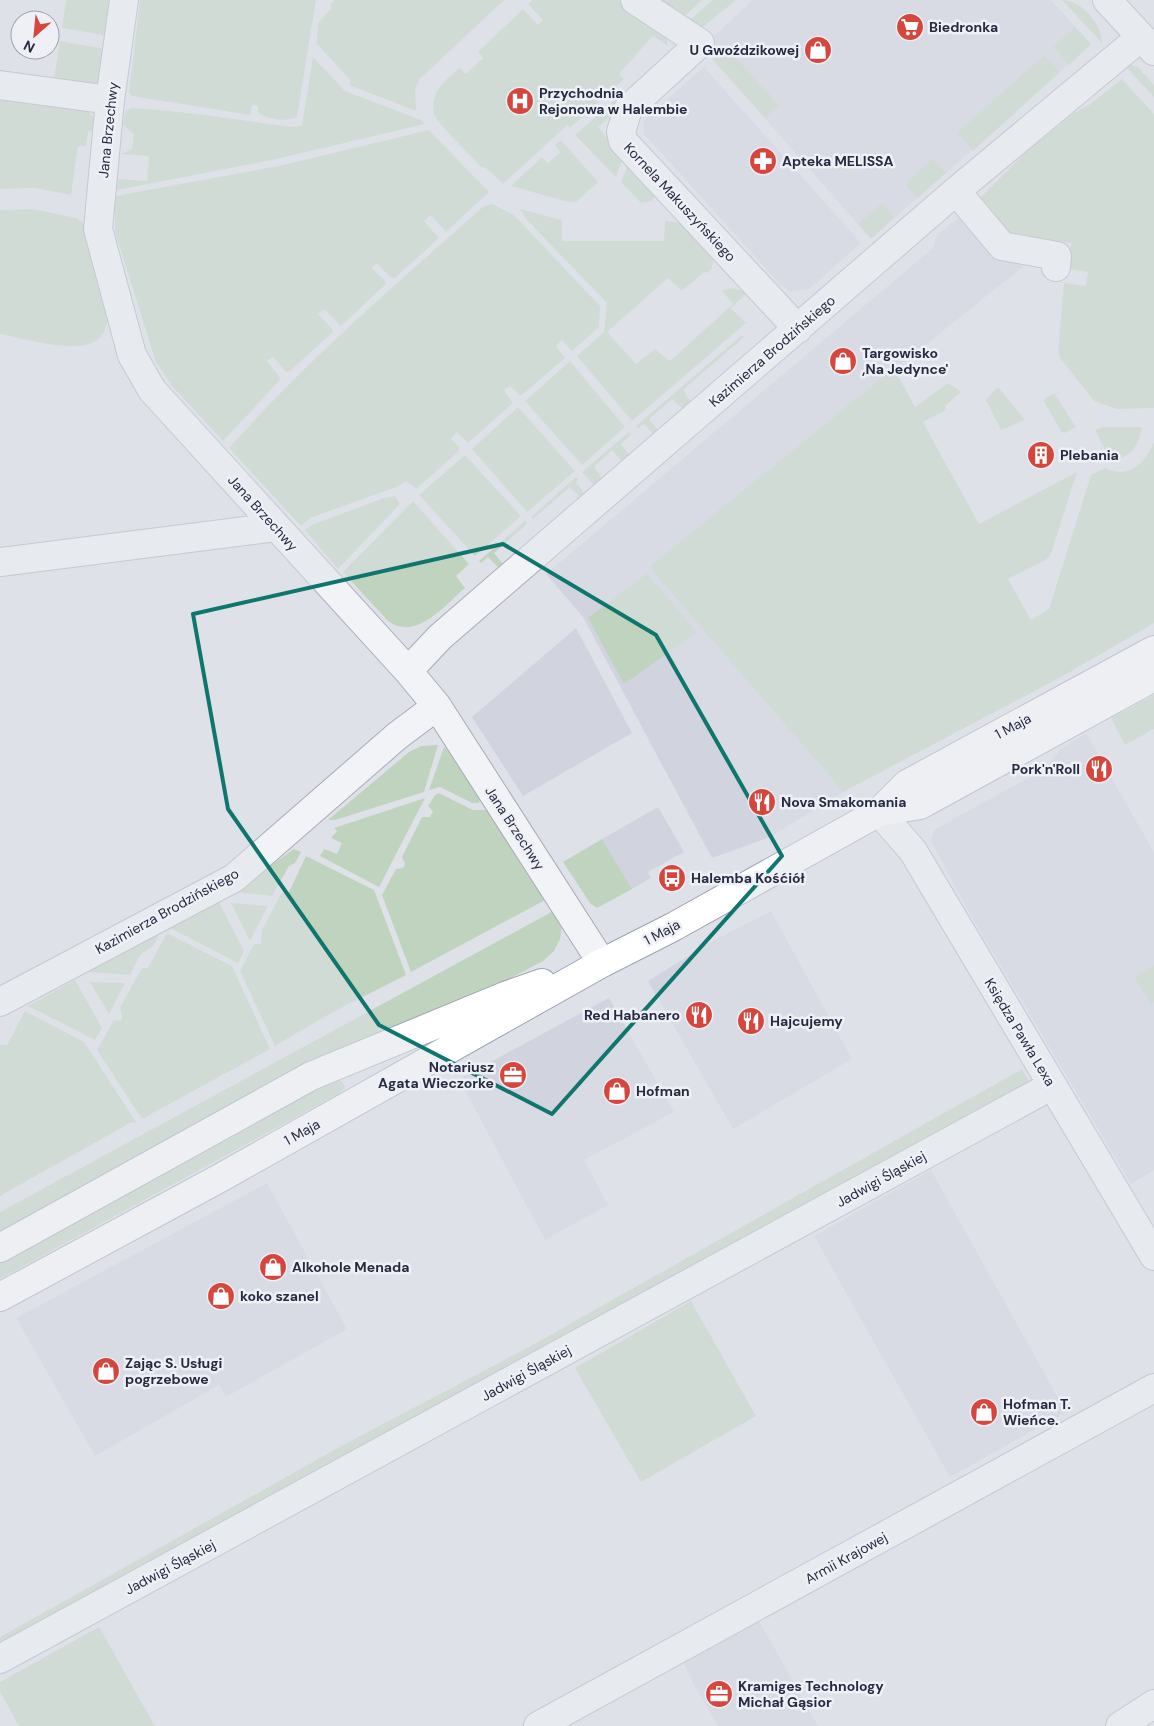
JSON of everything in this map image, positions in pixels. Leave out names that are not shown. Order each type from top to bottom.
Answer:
[{"type":"main road","name":"1 Maja","points":[[0,1297],[220,1178],[602,963],[673,927],[879,812],[907,784],[1154,650]]},
{"type":"main road","name":"1 Maja","points":[[879,812],[920,805],[1154,677]]},
{"type":"main road","name":"1 Maja","points":[[0,1248],[311,1076],[505,996],[602,963]]},
{"type":"street","name":"Jana Brzechwy","points":[[124,0],[110,100],[98,229],[132,355],[152,390],[408,671],[437,706],[602,963]]},
{"type":"street","name":"Kornela Makuszyńskiego","points":[[636,0],[700,43],[628,109],[621,132],[623,141],[798,329]]},
{"type":"street","points":[[1107,0],[1147,44]]},
{"type":"street","name":"Kazimierza Brodzińskiego","points":[[408,671],[433,643],[956,191],[1147,44]]},
{"type":"street","points":[[0,85],[110,100]]},
{"type":"street","points":[[956,191],[1002,246],[1057,256],[1056,267]]},
{"type":"street","points":[[0,562],[276,527]]},
{"type":"street","name":"Kazimierza Brodzińskiego","points":[[0,1002],[234,878],[397,736],[437,706]]},
{"type":"street","name":"Księdza Pawła Lexa","points":[[879,812],[913,851],[1154,1256]]},
{"type":"street","name":"Jadwigi Śląskiej","points":[[0,1659],[1052,1086]]},
{"type":"street","name":"Armii Krajowej","points":[[538,1726],[1154,1388]]},
{"type":"street","points":[[1120,1726],[1154,1704]]},
{"type":"highlighted area","points":[[503,544],[656,635],[782,856],[552,1114],[379,1025],[228,809],[193,614]]},
{"type":"shaded area","points":[[753,0],[1051,0],[1091,44],[871,239],[702,47]]},
{"type":"shaded area","points":[[704,67],[861,243],[809,289],[791,292],[779,283],[644,134],[643,122],[646,118]]},
{"type":"shaded area","points":[[965,213],[1029,262],[649,567],[843,792],[770,837],[712,858],[583,617],[546,574],[933,248],[937,235]]},
{"type":"shaded area","points":[[576,628],[632,733],[523,796],[472,717]]},
{"type":"shaded area","points":[[1086,733],[1154,852],[1154,1170],[1131,1184],[967,909],[931,841],[934,830],[1044,769],[1062,748]]},
{"type":"shaded area","points":[[658,807],[684,852],[648,872],[651,878],[632,889],[602,839]]},
{"type":"shaded area","points":[[771,911],[852,1059],[733,1129],[648,981],[711,942]]},
{"type":"shaded area","points":[[609,998],[674,1112],[584,1160],[608,1205],[545,1240],[459,1079]]},
{"type":"shaded area","points":[[931,1170],[1066,1412],[950,1477],[814,1236]]},
{"type":"shaded area","points":[[267,1183],[347,1329],[226,1397],[219,1385],[95,1456],[16,1318]]},
{"type":"shaded area","points":[[758,1620],[818,1726],[718,1726],[693,1683],[683,1662]]},
{"type":"green space","points":[[66,0],[114,0],[110,34],[103,35],[62,28]]},
{"type":"green space","points":[[140,0],[316,0],[297,117],[293,119],[271,118],[262,115],[258,112],[258,106],[252,105],[250,115],[132,96],[129,93]]},
{"type":"green space","points":[[335,0],[504,0],[420,79],[415,88],[416,111],[349,85],[351,81],[317,44],[318,23],[331,9],[331,4]]},
{"type":"green space","points":[[533,0],[619,0],[665,32],[668,46],[653,36],[619,74],[624,79],[570,128],[568,125],[564,128],[503,184],[486,168],[481,167],[442,126],[434,114],[433,108],[437,91],[444,82],[459,68],[466,74],[483,58],[478,52],[523,9],[538,25],[543,20],[528,4]]},
{"type":"green space","points":[[658,0],[702,0],[684,17]]},
{"type":"green space","points":[[712,0],[736,0],[703,27],[697,28],[689,21]]},
{"type":"green space","points":[[1062,0],[1077,4],[1090,15],[1099,29],[1102,43]]},
{"type":"green space","points":[[1075,27],[1091,44],[1069,65],[1053,47]]},
{"type":"green space","points":[[60,41],[100,48],[108,53],[104,76],[95,89],[0,75],[0,70],[54,78],[57,60],[60,60]]},
{"type":"green space","points":[[727,48],[779,105],[765,118],[713,60]]},
{"type":"green space","points":[[1044,55],[1060,72],[973,151],[957,133]]},
{"type":"green space","points":[[313,57],[345,91],[421,120],[425,124],[272,160],[117,190],[118,179],[147,181],[149,156],[121,154],[132,149],[134,134],[123,125],[126,111],[131,108],[152,109],[293,127],[302,126]]},
{"type":"green space","points":[[1130,65],[1138,67],[1154,85],[1154,97],[1126,67]]},
{"type":"green space","points":[[1122,79],[1154,114],[1154,408],[1117,409],[1094,401],[1060,358],[1058,352],[1064,283],[1086,286],[1088,272],[1062,268],[1072,243],[1057,241],[1056,244],[1054,241],[993,230],[974,204],[1026,152],[1074,113],[1089,105]]},
{"type":"green space","points":[[631,86],[636,94],[598,127],[623,157],[616,177],[575,135]]},
{"type":"green space","points":[[0,92],[87,109],[100,127],[88,132],[86,146],[78,146],[71,195],[35,188],[0,189]]},
{"type":"green space","points":[[429,130],[489,192],[446,232],[431,215],[424,221],[439,238],[395,278],[391,278],[377,263],[372,268],[386,282],[385,285],[341,326],[325,310],[318,314],[333,330],[332,333],[290,371],[286,372],[273,357],[267,361],[281,379],[223,441],[172,386],[156,362],[115,232],[115,196],[279,166]]},
{"type":"green space","points":[[561,140],[598,182],[576,202],[564,201],[511,186],[542,157],[548,163],[560,152],[555,145]]},
{"type":"green space","points":[[933,158],[946,173],[918,198],[905,184]]},
{"type":"green space","points":[[629,162],[656,193],[652,201],[641,203],[621,182]]},
{"type":"green space","points":[[882,203],[895,217],[871,239],[858,224]]},
{"type":"green space","points":[[492,204],[514,215],[600,306],[599,327],[572,351],[562,340],[556,346],[565,358],[523,394],[520,395],[510,386],[504,390],[513,403],[468,443],[457,432],[451,439],[459,447],[459,451],[416,489],[406,481],[399,486],[310,518],[301,526],[229,448],[289,384],[353,323],[484,206]]},
{"type":"green space","points":[[33,209],[77,218],[88,227],[108,310],[105,330],[93,342],[82,346],[53,345],[0,334],[0,210]]},
{"type":"green space","points":[[520,209],[562,220],[562,241],[664,241],[665,221],[681,223],[711,252],[713,262],[711,270],[707,273],[704,272],[682,291],[668,278],[607,332],[636,364],[655,349],[670,361],[733,304],[722,291],[734,289],[747,293],[731,308],[746,323],[632,421],[577,356],[604,332],[607,303],[526,219]]},
{"type":"green space","points":[[742,335],[744,337],[683,390],[692,403],[684,410],[672,399],[649,419],[659,431],[654,435],[644,424],[638,428],[636,426]]},
{"type":"green space","points":[[570,361],[625,427],[582,465],[525,401]]},
{"type":"green space","points":[[894,368],[915,407],[948,383],[961,392],[945,406],[946,410],[923,422],[979,524],[1077,472],[1051,554],[1047,559],[1008,579],[1031,620],[1049,609],[1091,475],[1105,468],[1122,472],[1135,467],[1146,457],[1154,442],[1154,623],[1063,676],[843,792],[649,567]]},
{"type":"green space","points":[[998,387],[1025,420],[1001,430],[986,400]]},
{"type":"green space","points":[[1054,393],[1076,427],[1065,433],[1061,431],[1043,400]]},
{"type":"green space","points":[[518,407],[575,471],[527,512],[472,449]]},
{"type":"green space","points":[[1104,427],[1142,427],[1132,452],[1117,459],[1107,453],[1095,430]]},
{"type":"green space","points":[[629,432],[631,435],[621,444],[630,456],[623,462],[612,450],[594,467],[603,479],[595,487],[582,472]]},
{"type":"green space","points":[[465,455],[521,516],[475,556],[419,495]]},
{"type":"green space","points":[[576,477],[579,479],[576,482],[586,495],[582,499],[570,487],[533,519],[531,517]]},
{"type":"green space","points":[[395,496],[400,504],[338,569],[305,530],[314,524],[384,498]]},
{"type":"green space","points":[[413,501],[469,564],[456,576],[465,588],[429,619],[408,627],[398,626],[387,620],[343,572]]},
{"type":"green space","points":[[525,521],[527,524],[494,553],[503,564],[500,569],[488,557],[481,563],[479,561]]},
{"type":"green space","points":[[647,573],[697,632],[624,684],[588,618]]},
{"type":"green space","points":[[1154,695],[1154,729],[1125,745],[1111,718]]},
{"type":"green space","points":[[438,745],[424,792],[335,820],[328,820],[409,752],[421,746]]},
{"type":"green space","points":[[444,747],[454,756],[480,799],[479,803],[472,803],[440,787],[429,790]]},
{"type":"green space","points":[[439,793],[473,810],[488,810],[545,900],[411,972],[382,895],[396,869],[403,868],[405,864],[402,857],[422,817],[430,817],[433,811],[428,806],[435,795]]},
{"type":"green space","points":[[425,798],[379,887],[320,856],[324,849],[337,854],[342,843],[331,838],[337,831],[334,828]]},
{"type":"green space","points":[[602,839],[632,889],[597,908],[590,903],[563,862]]},
{"type":"green space","points":[[294,849],[301,852],[295,863],[289,866],[272,896],[234,892]]},
{"type":"green space","points":[[306,856],[374,890],[406,975],[331,1013],[275,1046],[240,971],[254,944],[261,944],[262,930],[282,892],[289,892]]},
{"type":"green space","points":[[219,902],[244,951],[238,963],[170,928]]},
{"type":"green space","points":[[231,903],[268,906],[250,941]]},
{"type":"green space","points":[[557,909],[562,925],[560,939],[554,951],[543,961],[486,991],[313,1060],[0,1231],[0,1212]]},
{"type":"green space","points":[[160,933],[153,946],[141,954],[130,975],[88,972]]},
{"type":"green space","points":[[167,933],[232,966],[270,1049],[142,1119],[97,1050],[114,1020],[120,1021],[122,1017],[120,1007],[142,968],[148,968]]},
{"type":"green space","points":[[1154,965],[1154,1002],[1151,1004],[1134,977]]},
{"type":"green space","points":[[75,980],[102,1028],[95,1040],[28,1006]]},
{"type":"green space","points":[[90,982],[125,983],[109,1014]]},
{"type":"green space","points":[[25,1011],[84,1042],[136,1122],[130,1123],[0,1196],[0,1045],[7,1045]]},
{"type":"green space","points":[[1022,1069],[1029,1081],[559,1344],[0,1649],[0,1637],[345,1444],[527,1348]]},
{"type":"green space","points":[[335,1080],[342,1081],[345,1087],[340,1093],[0,1279],[0,1263]]},
{"type":"green space","points":[[691,1301],[756,1416],[641,1482],[575,1368]]},
{"type":"green space","points":[[99,1627],[155,1726],[19,1726],[0,1692],[0,1682]]},
{"type":"place","name":"Biedronka","points":[[910,27]]},
{"type":"place","name":"U Gwoździkowej","points":[[818,50]]},
{"type":"place","name":"Przychodnia Rejonowa w Halembie","points":[[520,101]]},
{"type":"place","name":"Apteka MELISSA","points":[[763,161]]},
{"type":"place","name":"Targowisko ,Na Jedynce'","points":[[843,361]]},
{"type":"place","name":"Plebania","points":[[1041,455]]},
{"type":"place","name":"Pork'n'Roll","points":[[1099,769]]},
{"type":"place","name":"Nova Smakomania","points":[[762,802]]},
{"type":"place","name":"Halemba Kośćiół","points":[[672,878]]},
{"type":"place","name":"Red Habanero","points":[[699,1015]]},
{"type":"place","name":"Hajcujemy","points":[[751,1021]]},
{"type":"place","name":"Notariusz Agata Wieczorke","points":[[513,1075]]},
{"type":"place","name":"Hofman","points":[[617,1091]]},
{"type":"place","name":"Alkohole Menada","points":[[273,1267]]},
{"type":"place","name":"koko szanel","points":[[221,1296]]},
{"type":"place","name":"Zając S. Usługi pogrzebowe","points":[[106,1371]]},
{"type":"place","name":"Hofman T. Wieńce.","points":[[984,1412]]},
{"type":"place","name":"Kramiges Technology Michał Gąsior","points":[[719,1694]]}]
